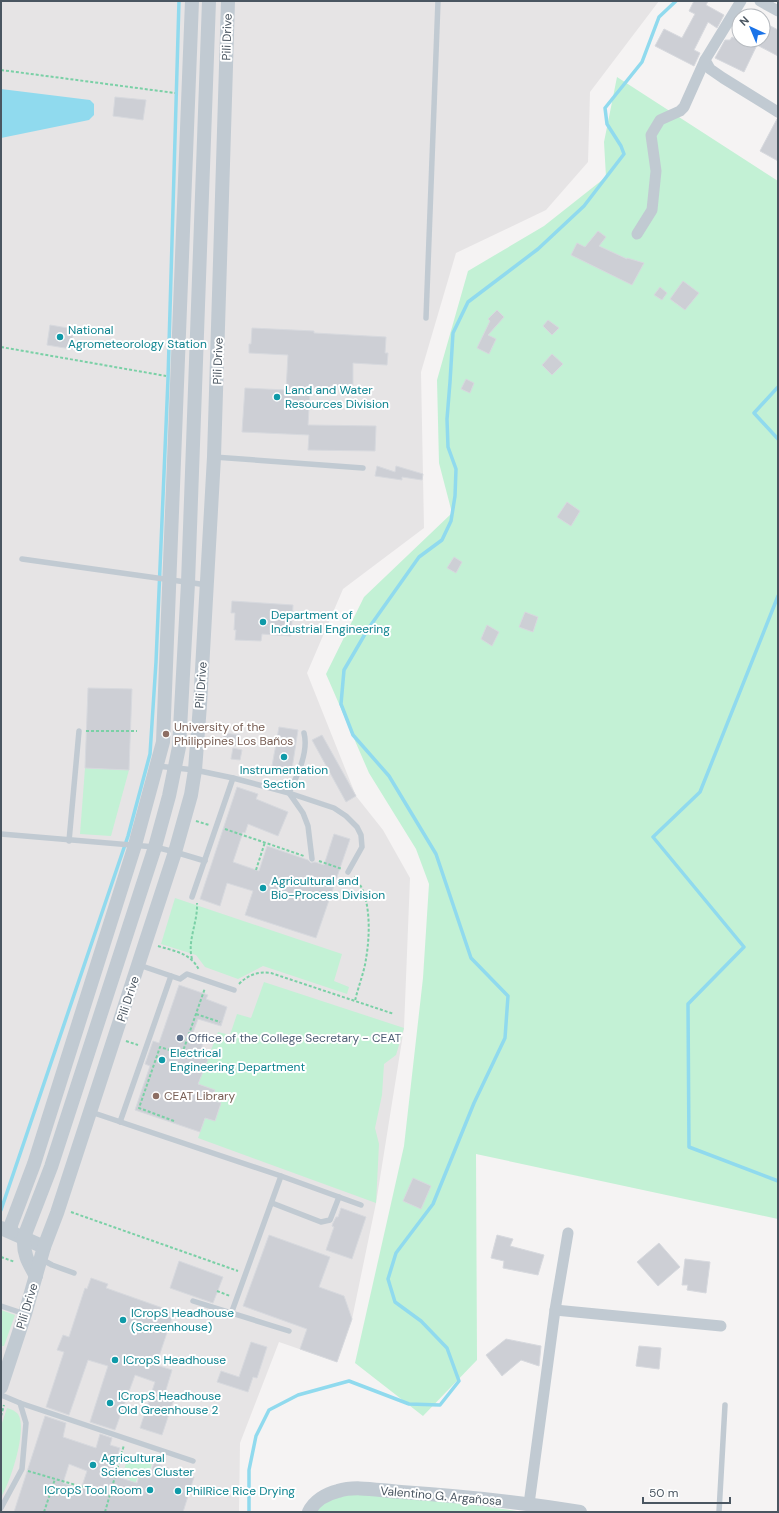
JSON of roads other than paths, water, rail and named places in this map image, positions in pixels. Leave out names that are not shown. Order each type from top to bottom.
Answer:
[{"type":"street","points":[[36,1276],[26,1258],[23,1248],[24,1237],[51,1167],[155,847],[176,768],[179,747],[175,667],[166,580],[192,1]]},
{"type":"street","points":[[43,1253],[24,1237],[6,1230],[12,1225],[34,1164],[135,845],[163,742],[188,582],[209,1]]},
{"type":"street","name":"Pili Drive","points":[[1,1387],[43,1253],[139,965],[191,796],[195,770],[214,457],[228,1]]},
{"type":"street","points":[[637,234],[652,210],[656,171],[651,134],[660,120],[680,111],[684,106],[705,60],[741,1]]},
{"type":"street","points":[[760,1],[778,11]]},
{"type":"street","points":[[705,60],[710,69],[778,112]]},
{"type":"street","points":[[529,1504],[555,1310],[568,1233]]},
{"type":"street","points":[[555,1310],[721,1326]]},
{"type":"street","name":"Valentino G. Argañosa","points":[[309,1512],[323,1496],[338,1490],[357,1489],[418,1493],[529,1504],[580,1512]]},
{"type":"lane","points":[[426,318],[438,1]]},
{"type":"lane","points":[[214,457],[363,468]]},
{"type":"lane","points":[[22,559],[207,585]]},
{"type":"lane","points":[[69,841],[79,731]]},
{"type":"lane","points":[[289,793],[302,765],[306,739],[304,733]]},
{"type":"lane","points":[[157,766],[195,770],[233,778],[289,793],[334,808],[346,816],[357,827],[361,835],[362,847],[348,872]]},
{"type":"lane","points":[[192,897],[233,778]]},
{"type":"lane","points":[[289,793],[303,813],[308,826],[312,859]]},
{"type":"lane","points":[[1,834],[69,841],[118,843],[155,847],[205,861]]},
{"type":"lane","points":[[139,965],[180,979],[187,974],[234,990]]},
{"type":"lane","points":[[120,1122],[171,976]]},
{"type":"lane","points":[[90,1112],[281,1176],[361,1205]]},
{"type":"lane","points":[[231,1314],[281,1176]]},
{"type":"lane","points":[[272,1203],[321,1222],[330,1220],[339,1197]]},
{"type":"lane","points":[[43,1253],[52,1265],[74,1273]]},
{"type":"lane","points":[[193,1301],[289,1331]]},
{"type":"lane","points":[[1,1306],[25,1314]]},
{"type":"lane","points":[[1,1395],[20,1403],[193,1461]]},
{"type":"lane","points":[[1,1508],[22,1469],[26,1423],[20,1403]]},
{"type":"lane","points":[[719,1512],[725,1405]]},
{"type":"water","points":[[1,89],[90,100],[94,104],[94,115],[89,120],[1,138]]},
{"type":"waterway","points":[[1,1210],[128,836],[150,754],[156,662],[168,379],[179,1]]},
{"type":"waterway","points":[[249,1512],[249,1470],[256,1436],[269,1410],[298,1395],[349,1381],[409,1404],[440,1405],[459,1381],[447,1348],[421,1321],[395,1302],[388,1279],[396,1253],[433,1204],[474,1103],[505,1038],[508,996],[471,958],[436,854],[389,776],[353,735],[341,704],[344,670],[368,629],[419,557],[442,540],[451,521],[455,496],[456,469],[448,447],[447,419],[453,333],[468,302],[538,249],[584,206],[624,154],[621,146],[607,124],[605,108],[642,62],[659,17],[676,1]]},
{"type":"waterway","points":[[778,387],[754,413],[778,439]]},
{"type":"waterway","points":[[778,596],[700,792],[653,837],[744,947],[688,1004],[689,1147],[778,1181]]},
{"type":"place","name":"National Agrometeorology Station","points":[[60,337]]},
{"type":"place","name":"Land and Water Resources Division","points":[[277,397]]},
{"type":"place","name":"Department of Industrial Engineering","points":[[263,622]]},
{"type":"place","name":"University of the Philippines Los Baños","points":[[166,734]]},
{"type":"place","name":"Instrumentation Section","points":[[284,757]]},
{"type":"place","name":"Agricultural and Bio-Process Division","points":[[263,888]]},
{"type":"place","name":"Office of the College Secretary - CEAT","points":[[180,1038]]},
{"type":"place","name":"Electrical Engineering Department","points":[[162,1060]]},
{"type":"place","name":"CEAT Library","points":[[156,1096]]},
{"type":"place","name":"ICropS Headhouse (Screenhouse)","points":[[123,1320]]},
{"type":"place","name":"ICropS Headhouse","points":[[115,1360]]},
{"type":"place","name":"ICropS Headhouse Old Greenhouse 2","points":[[110,1403]]},
{"type":"place","name":"Agricultural Sciences Cluster","points":[[93,1465]]},
{"type":"place","name":"ICropS Tool Room","points":[[150,1490]]},
{"type":"place","name":"PhilRice Rice Drying","points":[[178,1491]]}]
